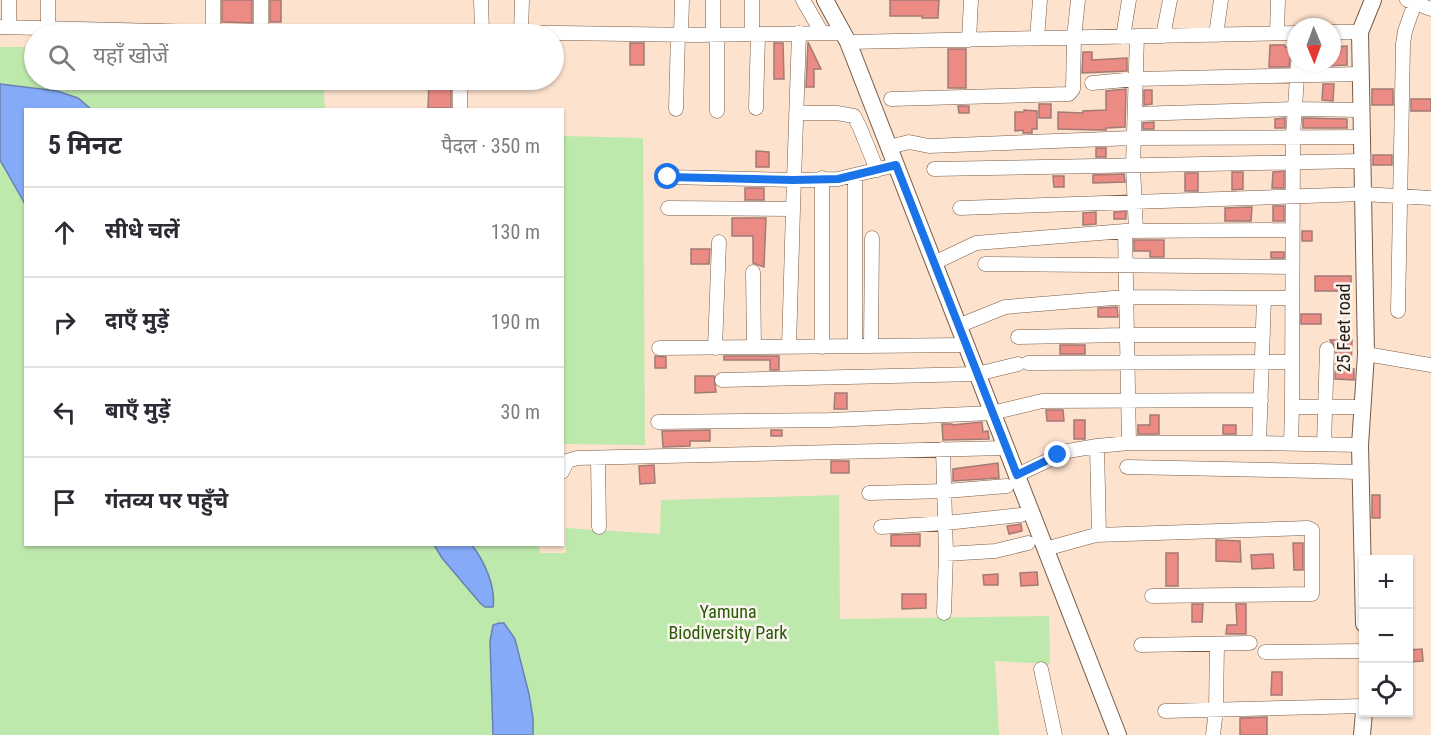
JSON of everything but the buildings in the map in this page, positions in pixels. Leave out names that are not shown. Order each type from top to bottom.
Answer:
[{"type":"street","points":[[9,0],[4,27],[24,27]]},
{"type":"street","points":[[48,0],[48,24]]},
{"type":"street","points":[[213,0],[213,24]]},
{"type":"street","points":[[261,0],[261,24]]},
{"type":"street","points":[[482,0],[482,24]]},
{"type":"street","points":[[521,24],[522,0]]},
{"type":"street","points":[[676,109],[682,0]]},
{"type":"street","points":[[713,0],[717,111]]},
{"type":"street","points":[[752,0],[756,108]]},
{"type":"street","points":[[803,0],[822,33]]},
{"type":"street","points":[[825,0],[845,38],[889,147],[1006,448],[1012,480],[1045,549],[1118,735]]},
{"type":"street","points":[[969,40],[971,0]]},
{"type":"street","points":[[1037,38],[1040,0]]},
{"type":"street","points":[[891,99],[1069,94],[1072,89],[1078,0]]},
{"type":"street","points":[[1129,443],[1125,265],[1135,202],[1133,138],[1136,80],[1130,36],[1130,0]]},
{"type":"street","points":[[1163,36],[1170,0]]},
{"type":"street","points":[[1216,35],[1221,0]]},
{"type":"street","points":[[1277,33],[1278,0]]},
{"type":"street","points":[[1341,32],[1360,32],[1373,0]]},
{"type":"street","points":[[1398,310],[1403,44],[1413,1],[1431,9]]},
{"type":"street","name":"25 Feet road","points":[[1360,32],[1366,354],[1360,445],[1364,609]]},
{"type":"street","points":[[564,33],[822,33],[845,38],[969,40],[1287,33]]},
{"type":"street","points":[[789,347],[799,33]]},
{"type":"street","points":[[1092,83],[1287,70]]},
{"type":"street","points":[[1291,443],[1292,163],[1297,72]]},
{"type":"street","points":[[1335,72],[1361,74]]},
{"type":"street","points":[[460,90],[460,108]]},
{"type":"street","points":[[1135,114],[1362,110]]},
{"type":"street","points":[[796,113],[837,112],[854,116],[877,170]]},
{"type":"street","points":[[889,147],[909,142],[929,146],[1133,138],[1362,137]]},
{"type":"street","points":[[934,169],[1362,161]]},
{"type":"street","points":[[668,177],[838,179],[896,165]]},
{"type":"street","points":[[855,175],[855,346]]},
{"type":"street","points":[[822,178],[822,346]]},
{"type":"street","points":[[960,208],[1363,195],[1431,198]]},
{"type":"street","points":[[668,208],[793,209]]},
{"type":"street","points":[[934,263],[974,243],[1130,231],[1292,230]]},
{"type":"street","points":[[871,346],[872,238]]},
{"type":"street","points":[[715,348],[719,242]]},
{"type":"street","points":[[985,264],[1291,267]]},
{"type":"street","points":[[753,272],[754,347]]},
{"type":"street","points":[[958,326],[1003,308],[1126,297],[1291,298]]},
{"type":"street","points":[[1259,442],[1264,298]]},
{"type":"street","points":[[1018,338],[1263,335]]},
{"type":"street","points":[[659,348],[966,345]]},
{"type":"street","points":[[1324,444],[1327,350]]},
{"type":"street","points":[[1366,354],[1431,365]]},
{"type":"street","points":[[722,380],[977,374],[1023,364],[1292,362]]},
{"type":"street","points":[[658,422],[830,420],[992,413],[1041,401],[1261,400]]},
{"type":"street","points":[[1292,407],[1361,407]]},
{"type":"street","points":[[869,493],[946,491],[1012,480],[1063,453],[1097,446],[1129,443],[1259,442],[1360,445]]},
{"type":"street","points":[[1095,536],[1097,446]]},
{"type":"street","points":[[564,468],[567,461],[577,458],[1006,448]]},
{"type":"street","points":[[943,449],[946,491],[944,613]]},
{"type":"street","points":[[598,458],[599,527]]},
{"type":"street","points":[[1127,467],[1360,472]]},
{"type":"street","points":[[881,526],[946,524],[1021,515]]},
{"type":"street","points":[[1045,549],[1095,536],[1308,528],[1312,530],[1312,594],[1152,596]]},
{"type":"street","points":[[946,554],[996,551],[1028,543]]},
{"type":"street","points":[[1141,645],[1250,643]]},
{"type":"street","points":[[1213,735],[1216,710],[1217,644]]},
{"type":"street","points":[[1265,652],[1359,651]]},
{"type":"street","points":[[1041,669],[1054,735]]},
{"type":"street","points":[[1165,711],[1359,706]]},
{"type":"street","points":[[1362,735],[1364,717]]},
{"type":"green space","name":"Yamuna Biodiversity Park","points":[[0,47],[24,47],[24,90],[324,90],[325,108],[24,108],[24,546],[539,546],[540,553],[566,553],[566,528],[660,534],[661,500],[839,495],[840,619],[1049,616],[1050,664],[995,661],[999,735],[0,735]]},
{"type":"green space","points":[[564,136],[643,138],[645,445],[564,444]]},
{"type":"water","points":[[0,84],[24,87],[24,90],[57,91],[78,98],[90,108],[24,108],[24,202],[0,160]]},
{"type":"water","points":[[435,546],[473,546],[488,574],[493,591],[493,607],[485,607],[480,603]]},
{"type":"water","points":[[504,623],[515,639],[529,694],[533,735],[493,735],[490,641],[493,625]]},
{"type":"route","points":[[668,177],[838,179],[896,165],[1017,475],[1058,455]]}]
